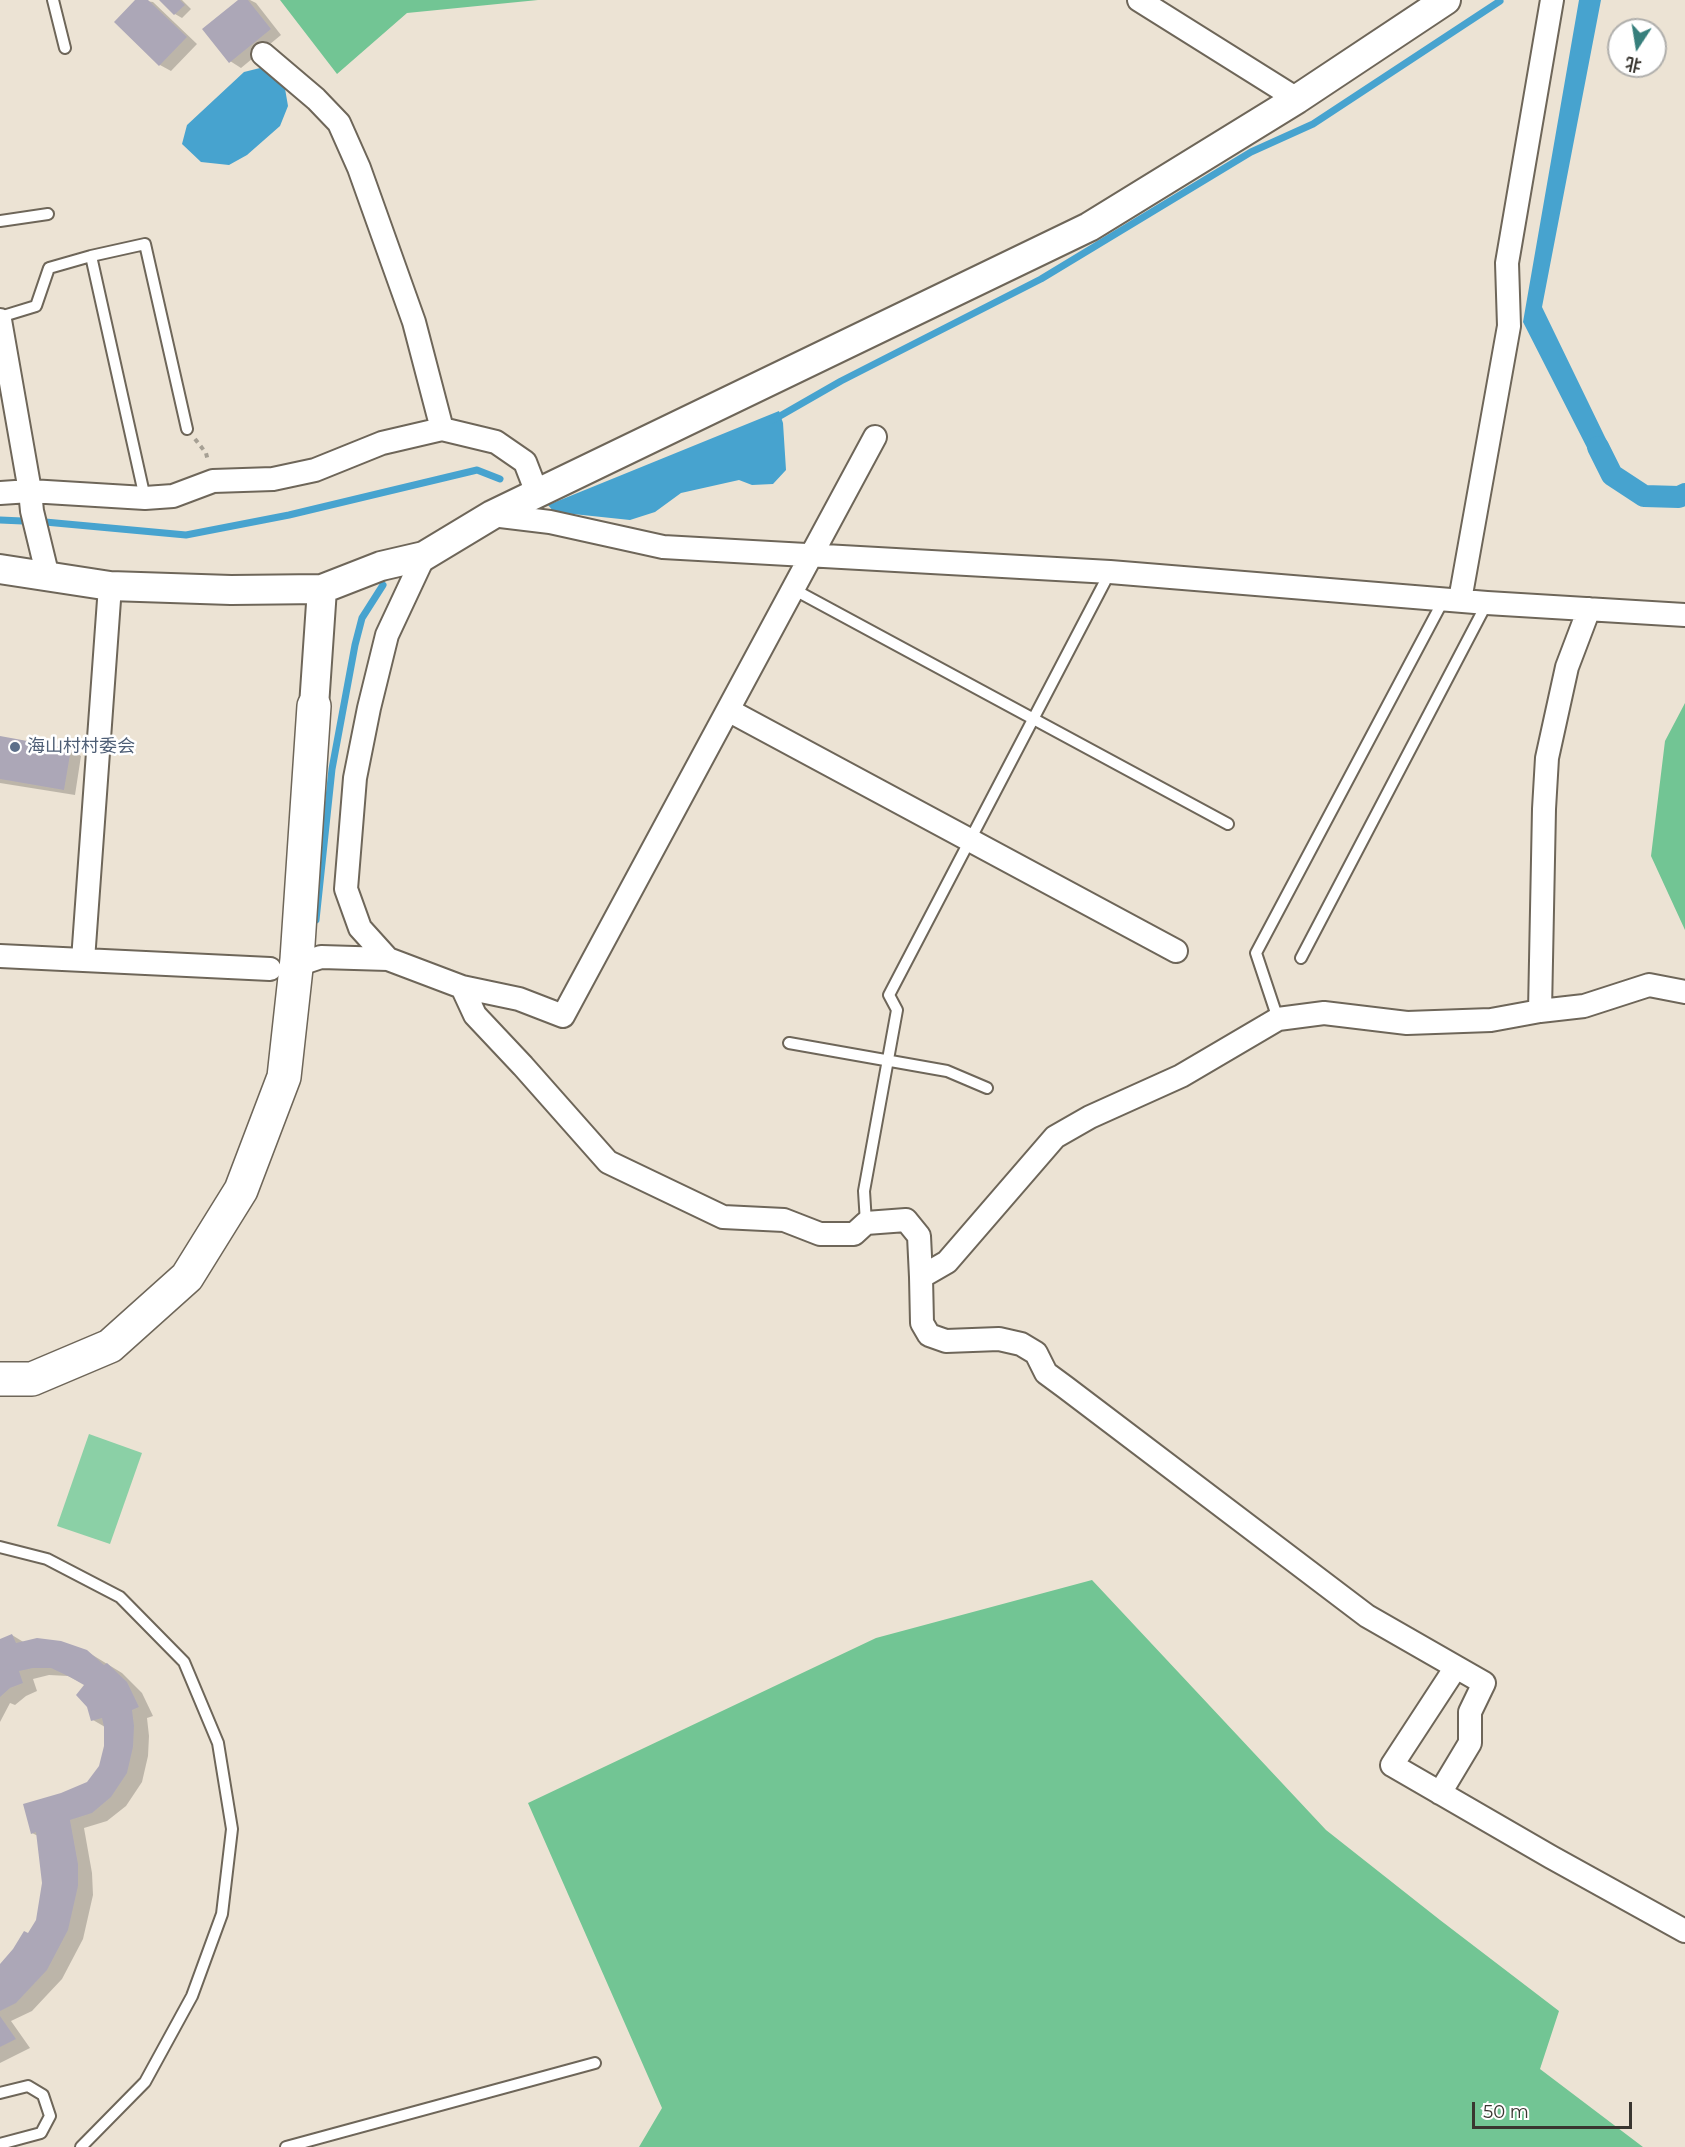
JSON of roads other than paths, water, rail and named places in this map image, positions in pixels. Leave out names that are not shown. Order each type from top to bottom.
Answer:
[{"type":"highway","points":[[0,1379],[32,1379],[110,1346],[187,1278],[241,1190],[284,1077],[297,959],[314,706]]},
{"type":"street","points":[[1139,0],[1296,99]]},
{"type":"street","points":[[0,569],[110,586],[231,590],[322,589],[381,566],[424,556],[492,515],[1089,227],[1296,99],[1446,0]]},
{"type":"street","points":[[1452,599],[1509,326],[1507,263],[1552,0]]},
{"type":"street","points":[[263,54],[316,99],[339,123],[359,168],[414,322],[442,429]]},
{"type":"street","points":[[0,318],[3,356],[48,578]]},
{"type":"street","points":[[0,493],[31,501],[173,496],[213,481],[273,479],[315,470],[382,443],[442,429],[496,442],[525,462],[537,493]]},
{"type":"street","points":[[312,960],[388,958],[462,987],[519,999],[563,1016],[875,437]]},
{"type":"street","points":[[492,515],[550,522],[663,547],[1110,572],[1487,603],[1685,615]]},
{"type":"street","points":[[388,958],[360,928],[346,889],[354,789],[369,708],[387,635],[424,556]]},
{"type":"street","points":[[83,960],[110,586]]},
{"type":"street","points":[[314,706],[322,589]]},
{"type":"street","points":[[1540,1011],[1547,758],[1568,667],[1589,609]]},
{"type":"street","points":[[728,710],[1176,951]]},
{"type":"street","points":[[0,956],[270,969]]},
{"type":"street","points":[[921,1277],[947,1262],[1055,1137],[1090,1118],[1181,1076],[1278,1019],[1324,1014],[1417,1023],[1491,1020],[1584,1006],[1649,985],[1685,992]]},
{"type":"street","points":[[462,987],[475,1015],[523,1065],[608,1162],[723,1217],[784,1220],[819,1234],[854,1234],[866,1223],[906,1220],[919,1236],[922,1323],[929,1335],[946,1341],[999,1339],[1021,1344],[1036,1353],[1046,1372],[1358,1609],[1484,1683],[1470,1712],[1470,1743],[1440,1793]]},
{"type":"street","points":[[1456,1667],[1392,1765],[1685,1931]]},
{"type":"lane","points":[[53,0],[65,48]]},
{"type":"lane","points":[[0,221],[48,214]]},
{"type":"lane","points":[[0,318],[36,306],[49,268],[145,244],[187,429]]},
{"type":"lane","points":[[91,256],[145,498]]},
{"type":"lane","points":[[866,1223],[864,1191],[897,1010],[889,995],[1110,572]]},
{"type":"lane","points":[[793,589],[1228,824]]},
{"type":"lane","points":[[1278,1019],[1256,953],[1452,599]]},
{"type":"lane","points":[[1301,958],[1487,603]]},
{"type":"lane","points":[[789,1043],[947,1071],[987,1088]]},
{"type":"lane","points":[[0,1547],[47,1559],[120,1597],[184,1662],[218,1743],[232,1828],[222,1914],[192,1996],[144,2082],[81,2147]]},
{"type":"lane","points":[[286,2147],[595,2063]]},
{"type":"lane","points":[[0,2093],[28,2086],[43,2095],[50,2116],[41,2133],[0,2144]]},
{"type":"water","points":[[1579,0],[1601,0],[1542,307],[1619,466],[1604,481],[1523,322]]},
{"type":"water","points":[[260,68],[283,77],[288,106],[280,126],[247,155],[229,165],[201,162],[182,144],[187,125],[244,72]]},
{"type":"water","points":[[779,411],[783,423],[786,470],[773,484],[752,485],[739,480],[681,493],[655,512],[630,520],[554,512],[548,505]]},
{"type":"waterway","points":[[773,420],[841,381],[1041,279],[1251,152],[1313,124],[1500,1]]},
{"type":"waterway","points":[[1598,447],[1612,475],[1644,496],[1679,497],[1685,494]]},
{"type":"waterway","points":[[0,520],[186,535],[289,515],[477,470],[500,479]]},
{"type":"waterway","points":[[316,920],[332,769],[355,645],[362,618],[383,585]]},
{"type":"place","name":"海山村村委会","points":[[15,747]]}]
